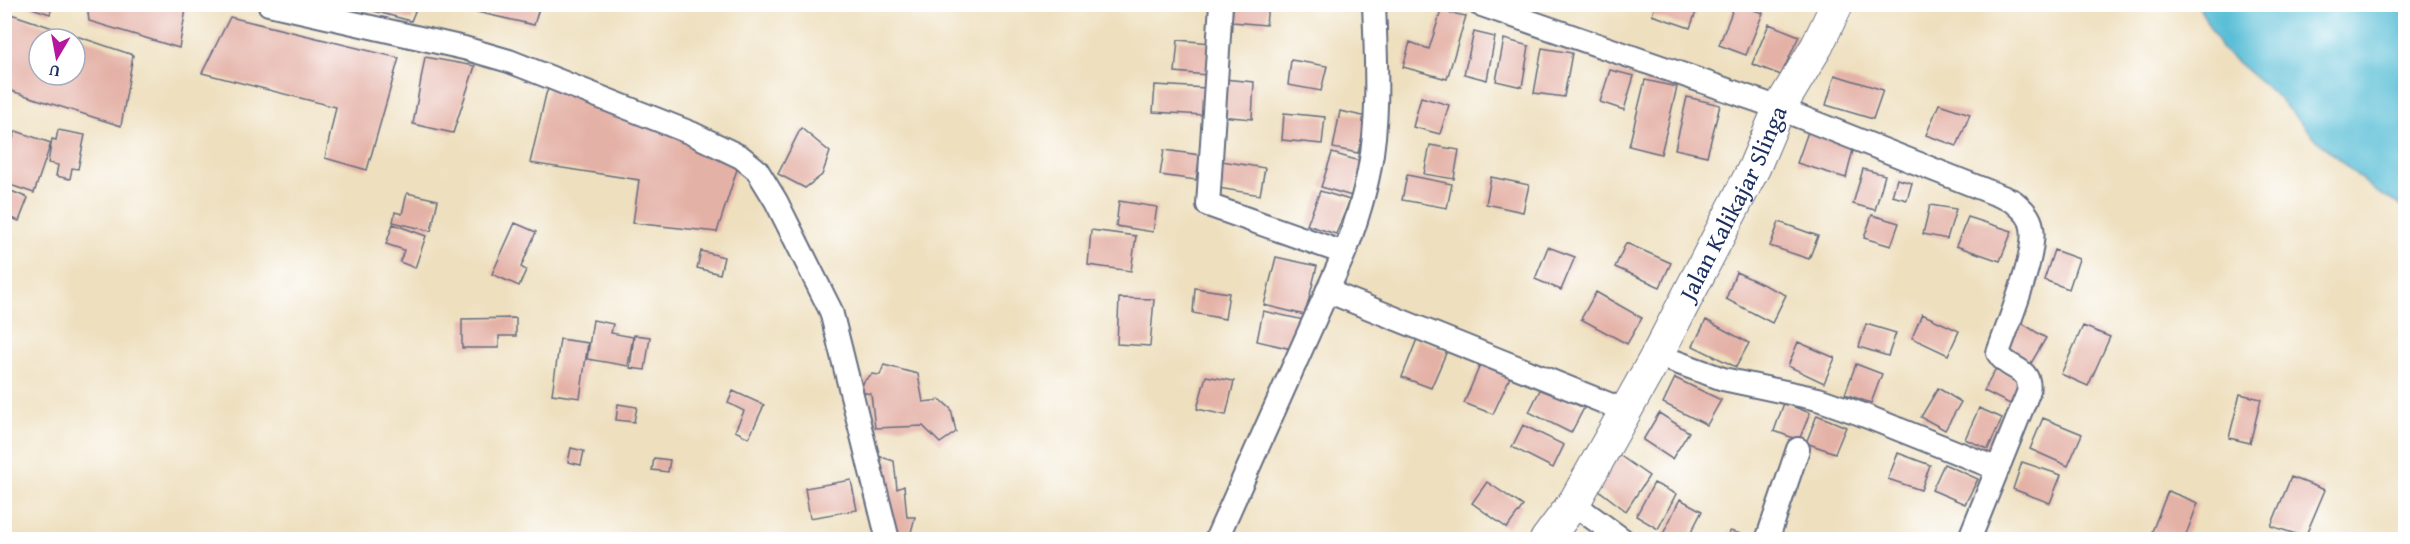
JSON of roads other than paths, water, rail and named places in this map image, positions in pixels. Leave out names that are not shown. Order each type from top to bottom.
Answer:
[{"type":"street","points":[[269,4],[464,48],[509,62],[691,133],[741,157],[757,170],[776,201],[831,311],[888,540]]},
{"type":"street","points":[[1221,4],[1208,205],[1344,253]]},
{"type":"street","points":[[1216,540],[1344,253],[1360,210],[1371,161],[1377,91],[1374,4]]},
{"type":"street","name":"Jalan Kalikajar Slinga","points":[[1479,4],[1779,110],[1754,168],[1658,355],[1575,501],[1546,540]]},
{"type":"street","points":[[1837,4],[1817,46],[1779,110],[2013,201],[2028,214],[2032,228],[2031,253],[1998,353],[2003,362],[2027,375],[2030,383],[2028,393],[1969,540]]},
{"type":"street","points":[[1327,291],[1626,411]]},
{"type":"street","points":[[1658,355],[1723,378],[1818,399],[1998,469]]},
{"type":"street","points":[[1767,540],[1798,449]]},
{"type":"street","points":[[1575,501],[1586,513],[1623,540]]},
{"type":"water","points":[[2198,5],[2405,5],[2405,208],[2376,192],[2320,143],[2271,91],[2221,48]]}]
